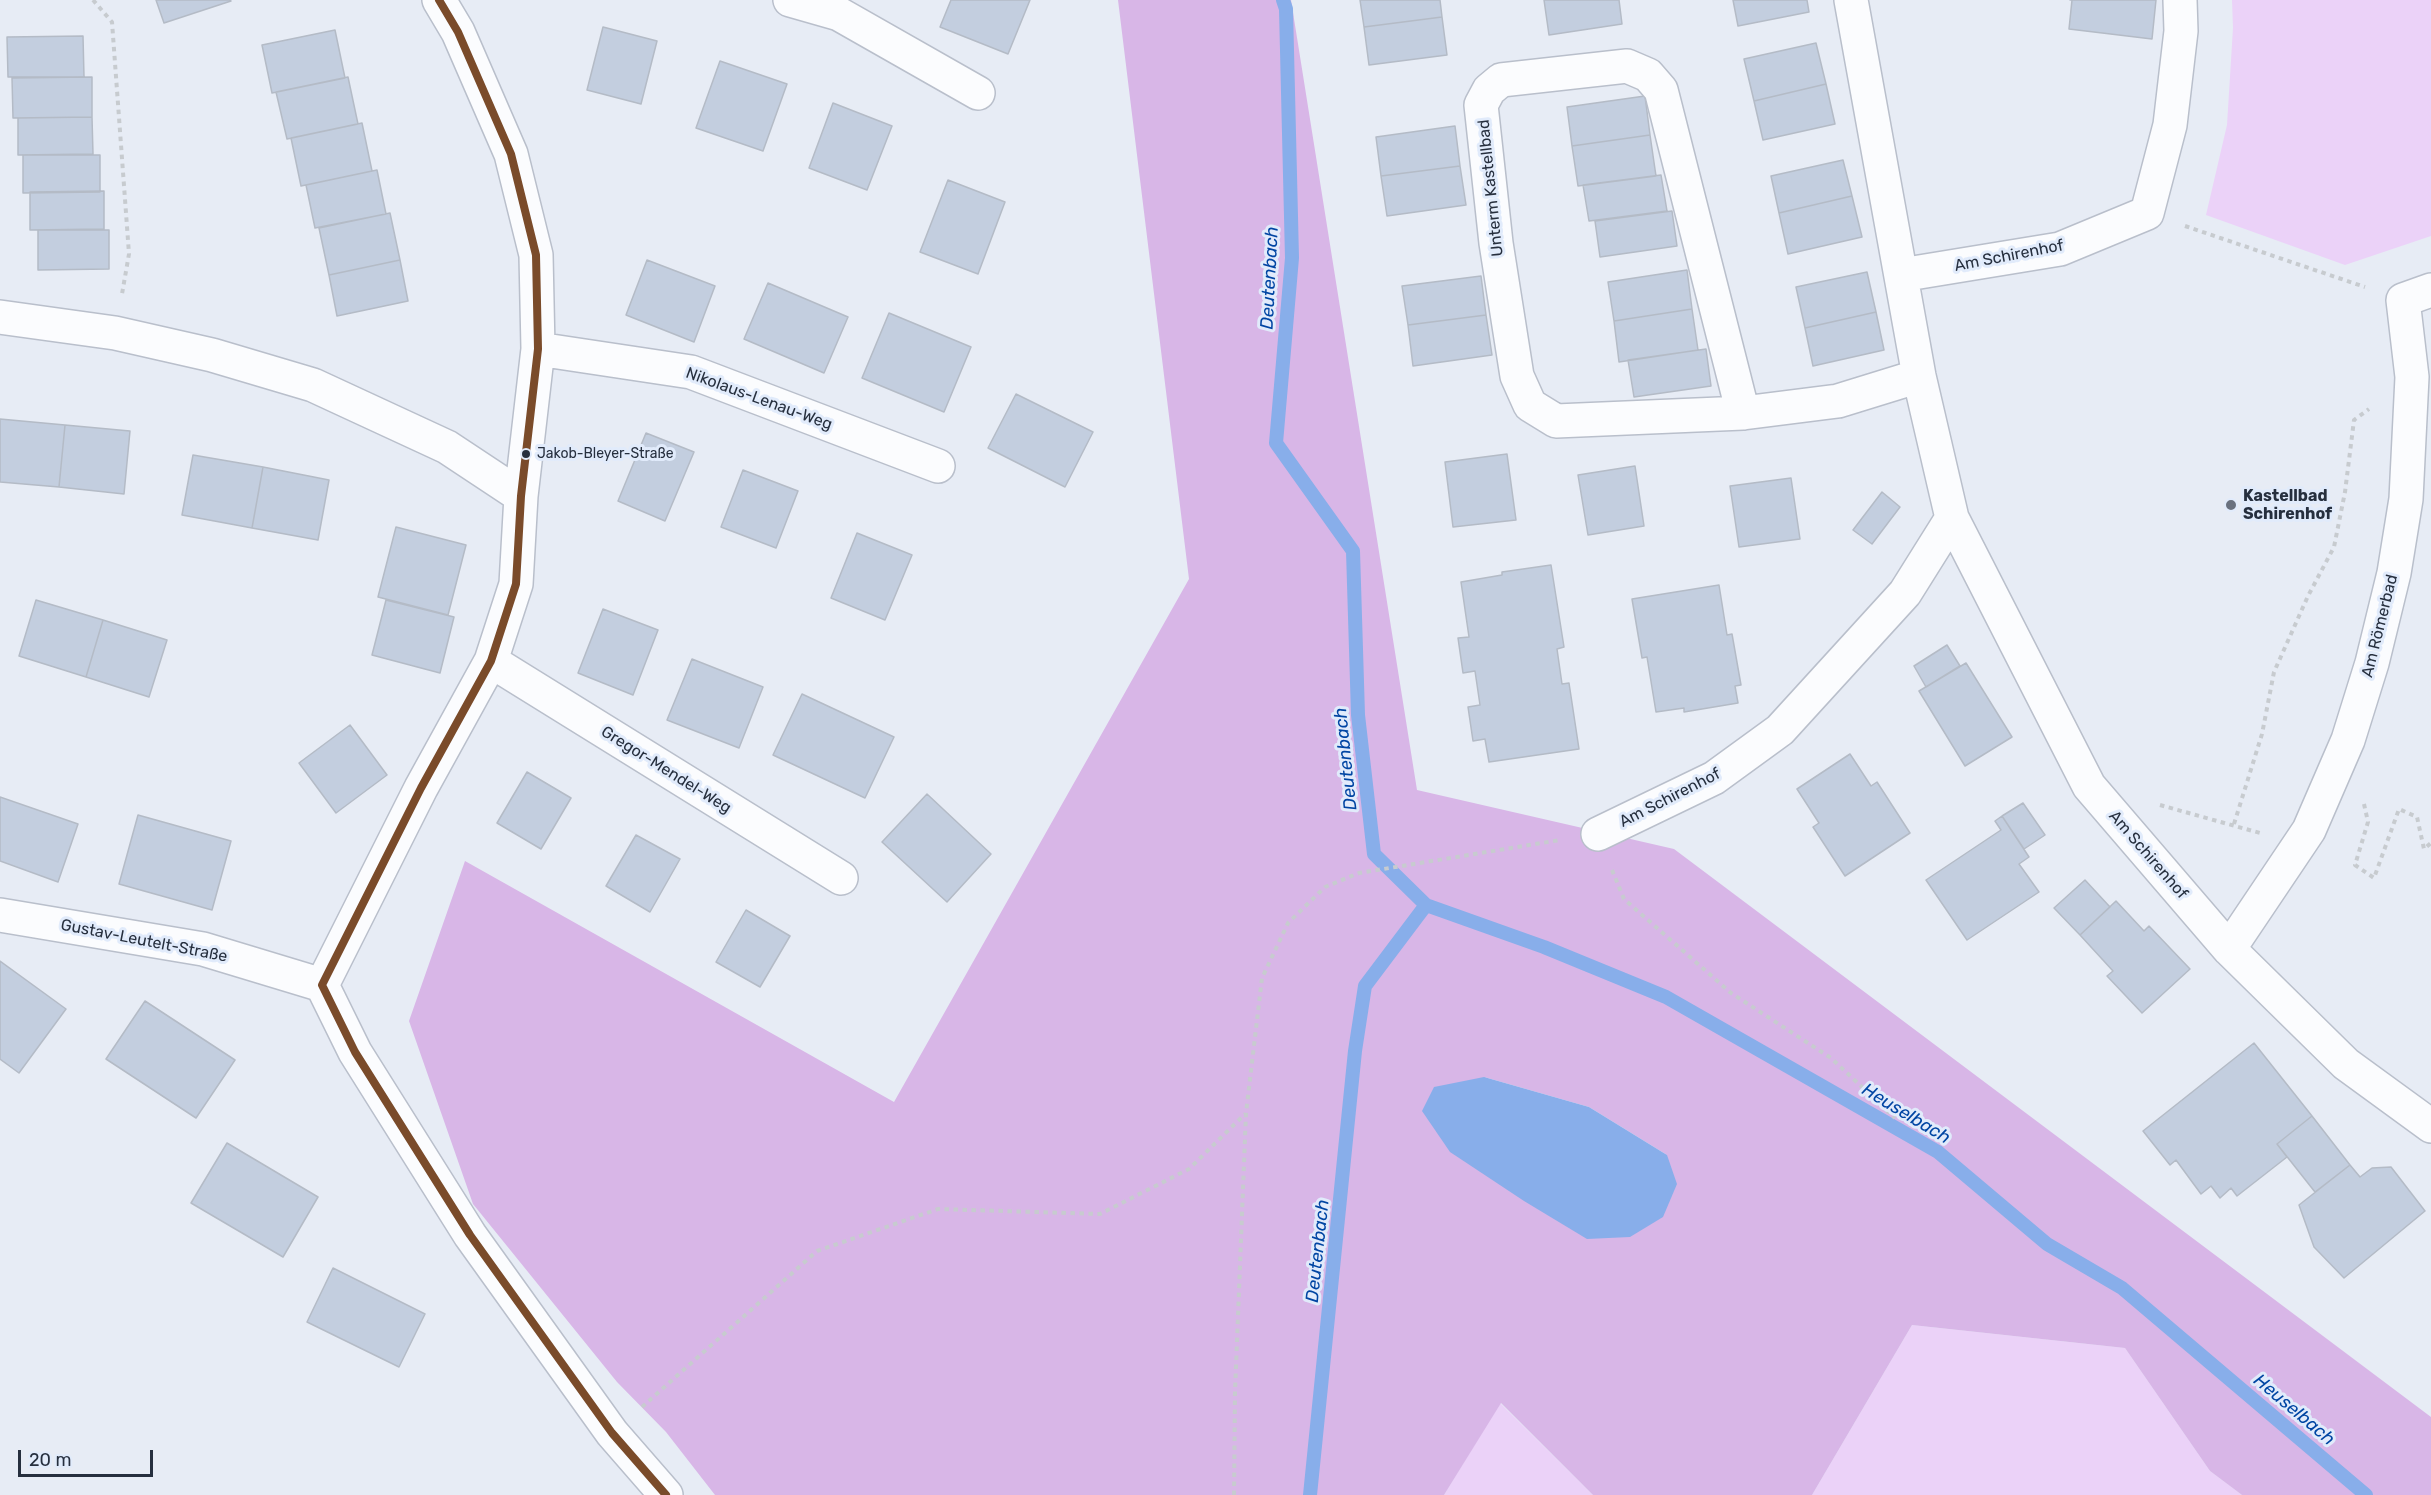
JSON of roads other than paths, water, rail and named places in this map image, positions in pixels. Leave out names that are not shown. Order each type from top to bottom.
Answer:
[{"type":"street","points":[[439,0],[458,32],[511,154],[536,255],[538,349],[521,496],[516,584],[491,661],[421,788],[322,985],[355,1052],[470,1235],[612,1433],[666,1495]]},
{"type":"street","points":[[790,0],[838,14],[978,93]]},
{"type":"street","name":"Am Schirenhof","points":[[1851,0],[1919,376],[1952,518],[2089,786],[2229,949],[2346,1064],[2431,1125]]},
{"type":"street","name":"Am Schirenhof","points":[[1901,275],[2060,249],[2147,213],[2170,125],[2181,31],[2180,0]]},
{"type":"street","name":"Unterm Kastellbad","points":[[1743,413],[1661,90],[1648,75],[1627,66],[1501,80],[1488,90],[1481,105],[1496,243],[1508,320],[1517,375],[1530,405],[1556,421],[1743,413],[1838,401],[1919,376]]},
{"type":"street","name":"Am Römerbad","points":[[2229,949],[2309,830],[2348,740],[2372,663],[2394,573],[2406,499],[2417,295]]},
{"type":"street","points":[[0,317],[115,333],[212,355],[313,385],[447,447],[521,496]]},
{"type":"street","name":"Nikolaus-Lenau-Weg","points":[[538,349],[691,372],[938,466]]},
{"type":"street","name":"Am Schirenhof","points":[[1598,834],[1714,778],[1780,730],[1905,593],[1952,518]]},
{"type":"street","name":"Gregor-Mendel-Weg","points":[[491,661],[841,878]]},
{"type":"street","name":"Gustav-Leutelt-Straße","points":[[0,915],[203,949],[322,985]]},
{"type":"water","points":[[1484,1077],[1589,1107],[1667,1155],[1677,1184],[1663,1217],[1630,1237],[1587,1239],[1450,1152],[1422,1111],[1434,1087]]},
{"type":"waterway","name":"Deutenbach","points":[[1283,0],[1286,9],[1292,258],[1276,443],[1353,551],[1358,715],[1374,854],[1426,905],[1365,986],[1355,1051],[1310,1495]]},
{"type":"waterway","name":"Heuselbach","points":[[1426,905],[1544,947],[1666,997],[1938,1152],[2047,1244],[2122,1288],[2366,1495]]},
{"type":"place","name":"Jakob-Bleyer-Straße","points":[[526,454]]},
{"type":"place","name":"Kastellbad Schirenhof","points":[[2231,505]]}]
